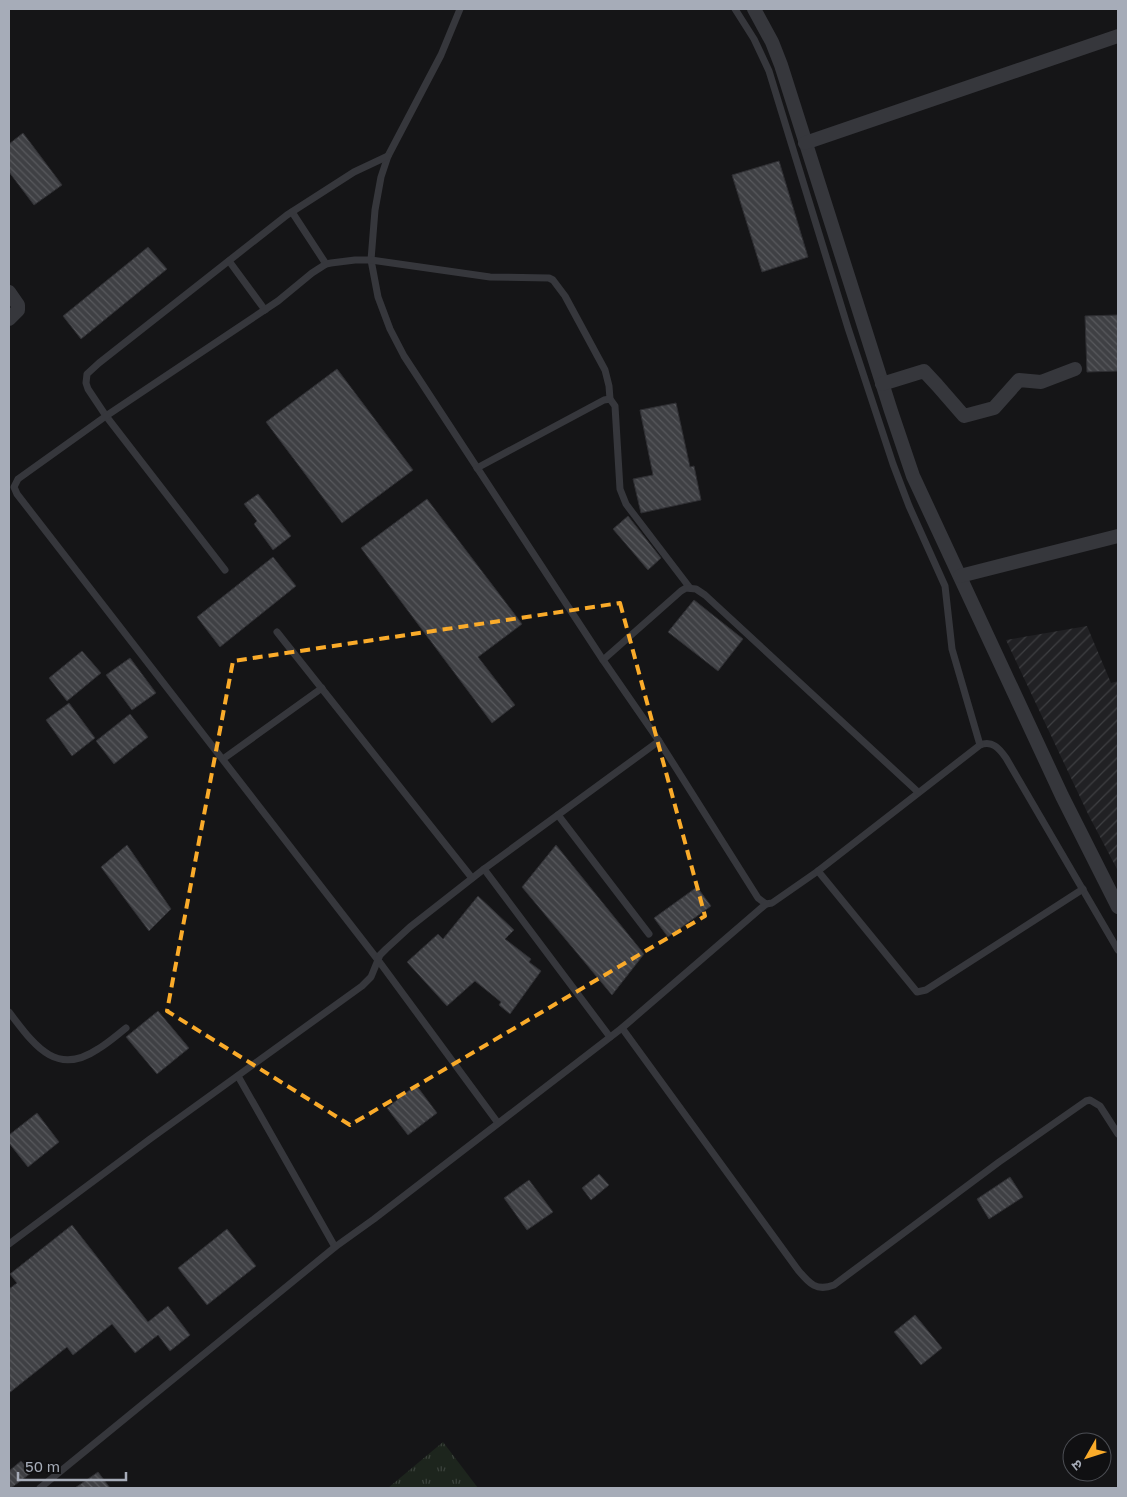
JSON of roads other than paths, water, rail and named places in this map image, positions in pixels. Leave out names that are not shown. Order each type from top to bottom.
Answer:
[{"type":"street","points":[[754,9],[772,42],[781,64],[912,476],[1062,796],[1118,907]]},
{"type":"street","points":[[805,142],[1118,36]]},
{"type":"street","points":[[9,292],[18,305],[18,310],[9,319]]},
{"type":"street","points":[[882,384],[924,371],[964,416],[994,408],[1019,380],[1041,382],[1075,369]]},
{"type":"street","points":[[960,576],[1118,536]]},
{"type":"lane","points":[[460,9],[441,55],[388,156],[381,177],[374,210],[371,260],[378,297],[390,328],[404,356],[658,742],[758,898],[766,904]]},
{"type":"lane","points":[[735,9],[754,39],[769,71],[848,328],[893,464],[909,506],[945,586],[952,649],[980,745]]},
{"type":"lane","points":[[225,570],[106,416],[88,388],[86,378],[89,371],[292,212],[354,172],[388,156]]},
{"type":"lane","points":[[292,212],[326,264]]},
{"type":"lane","points":[[498,1123],[378,960],[17,494],[14,487],[18,479],[106,416],[265,310],[326,264],[371,260],[490,277],[543,277],[553,280],[565,296],[605,370],[610,399],[615,406],[620,489],[623,497],[632,512],[690,588]]},
{"type":"lane","points":[[229,261],[265,310]]},
{"type":"lane","points":[[477,468],[604,400],[610,399]]},
{"type":"lane","points":[[603,660],[681,591],[686,588],[696,589],[705,595],[918,792]]},
{"type":"lane","points":[[277,632],[472,878]]},
{"type":"lane","points":[[223,759],[322,688]]},
{"type":"lane","points":[[9,1244],[370,980],[378,960],[386,949],[410,927],[484,869],[658,742]]},
{"type":"lane","points":[[40,1488],[335,1247],[610,1038],[766,904],[772,903],[818,871],[980,745],[986,743],[993,744],[1001,750],[1118,950]]},
{"type":"lane","points":[[558,815],[649,934]]},
{"type":"lane","points":[[484,869],[610,1038]]},
{"type":"lane","points":[[818,871],[917,992],[926,990],[1083,889]]},
{"type":"lane","points":[[9,1012],[39,1048],[55,1058],[66,1061],[85,1057],[126,1028]]},
{"type":"lane","points":[[622,1028],[798,1270],[809,1282],[818,1288],[834,1285],[999,1162],[1086,1101],[1090,1100],[1100,1106],[1118,1134]]},
{"type":"lane","points":[[238,1076],[335,1247]]}]
